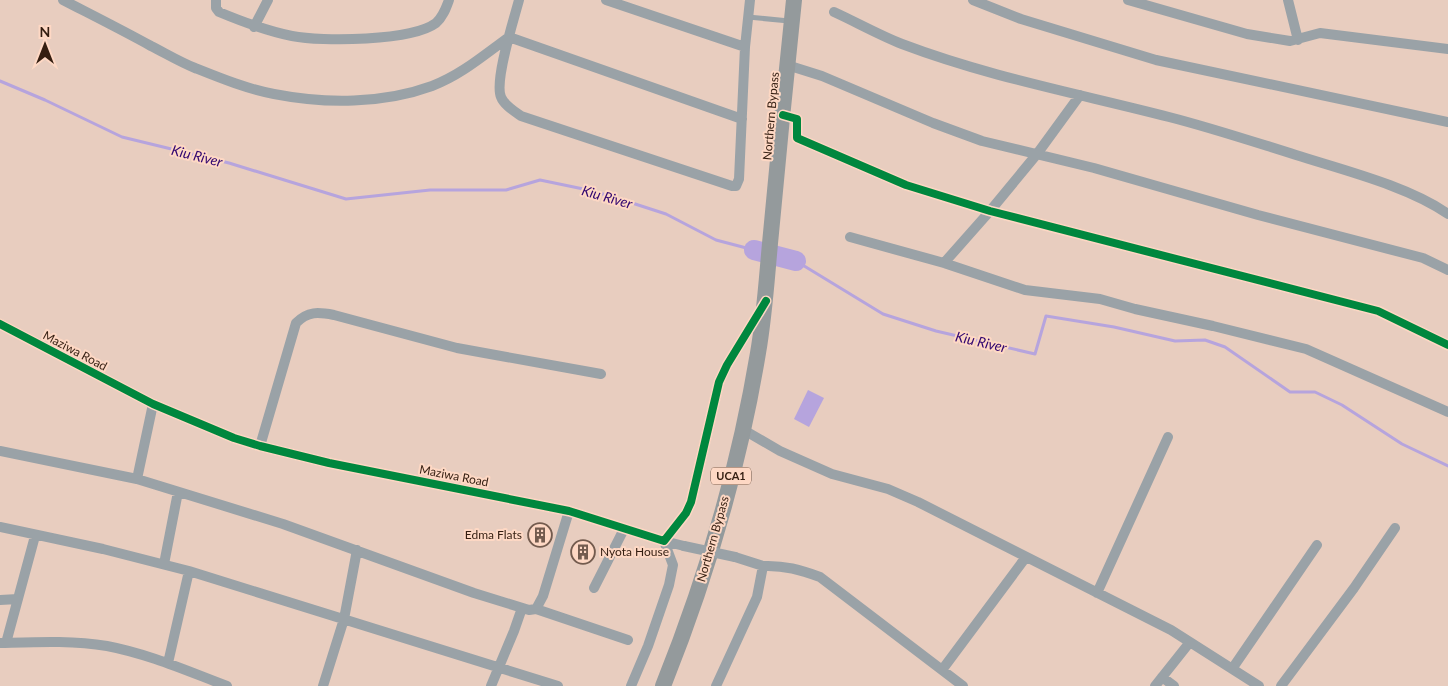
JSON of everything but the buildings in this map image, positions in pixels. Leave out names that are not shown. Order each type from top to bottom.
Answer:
[{"type":"main road","name":"Northern Bypass","points":[[663,686],[712,548],[742,429],[758,353],[766,302],[770,235],[794,0]]},
{"type":"street","points":[[63,0],[193,67],[274,94],[307,98],[344,100],[392,96],[433,86],[463,71],[509,37]]},
{"type":"street","points":[[216,0],[216,8],[219,12],[254,26],[294,36],[336,40],[406,34],[426,28],[436,23],[444,14],[449,0]]},
{"type":"street","points":[[254,26],[268,0]]},
{"type":"street","points":[[519,0],[499,86],[501,97],[510,108],[521,116],[732,186],[736,186],[739,179],[745,47],[750,0]]},
{"type":"street","points":[[606,0],[745,47]]},
{"type":"street","points":[[973,0],[1021,19],[1156,60],[1448,122]]},
{"type":"street","points":[[1128,0],[1247,34],[1290,41],[1320,33],[1448,49]]},
{"type":"street","points":[[1288,0],[1298,40]]},
{"type":"street","points":[[834,12],[901,43],[961,64],[1170,117],[1243,138],[1403,191],[1440,208],[1448,214]]},
{"type":"street","points":[[509,37],[742,119]]},
{"type":"street","points":[[787,65],[822,76],[933,124],[982,140],[1423,258],[1448,270]]},
{"type":"street","points":[[944,263],[990,212],[1037,154],[1080,95]]},
{"type":"street","points":[[783,115],[797,119],[796,138],[906,185],[990,212],[1378,311],[1448,345]]},
{"type":"street","points":[[850,237],[944,263],[1025,290],[1100,299],[1306,349],[1448,412]]},
{"type":"street","points":[[631,686],[648,646],[669,585],[673,565],[664,541],[686,513],[691,502],[720,382],[727,365],[766,302]]},
{"type":"street","points":[[260,446],[296,323],[308,314],[318,312],[334,315],[458,348],[490,352],[601,374]]},
{"type":"street","name":"Maziwa Road","points":[[0,324],[153,404],[234,438],[329,463],[569,511],[664,541],[736,557],[763,566],[795,568],[820,577],[963,686]]},
{"type":"street","points":[[137,479],[153,404]]},
{"type":"street","points":[[742,429],[780,451],[832,474],[888,489],[918,502],[1171,630],[1259,686]]},
{"type":"street","points":[[1097,593],[1168,437]]},
{"type":"street","points":[[0,451],[137,479],[283,524],[474,593],[529,610],[536,609],[628,640]]},
{"type":"street","points":[[164,564],[178,492]]},
{"type":"street","points":[[536,609],[543,596],[569,511]]},
{"type":"street","points":[[0,527],[103,549],[189,571],[558,686]]},
{"type":"street","points":[[1281,686],[1354,588],[1395,528]]},
{"type":"street","points":[[594,588],[624,529]]},
{"type":"street","points":[[35,536],[18,599],[3,643],[90,644],[133,652],[168,663],[227,686]]},
{"type":"street","points":[[1232,669],[1317,545]]},
{"type":"street","points":[[323,686],[344,619],[357,550]]},
{"type":"street","points":[[942,670],[1026,557]]},
{"type":"street","points":[[716,686],[757,597],[763,566]]},
{"type":"street","points":[[168,663],[189,571]]},
{"type":"street","points":[[0,600],[18,599]]},
{"type":"street","points":[[492,686],[522,608]]},
{"type":"street","points":[[1154,686],[1190,642]]},
{"type":"street","points":[[1162,677],[1174,686]]},
{"type":"lane","points":[[748,17],[792,22]]},
{"type":"shaded area","points":[[808,390],[824,398],[809,427],[794,419]]},
{"type":"waterway","name":"Kiu River","points":[[0,81],[45,100],[122,137],[229,163],[346,199],[430,190],[506,190],[540,180],[593,191],[666,214],[716,240],[754,250]]},
{"type":"waterway","name":"Kiu River","points":[[754,250],[796,261]]},
{"type":"waterway","name":"Kiu River","points":[[796,261],[883,314],[936,331],[1035,354],[1046,316],[1114,327],[1175,341],[1205,340],[1225,347],[1290,392],[1315,392],[1342,405],[1402,444],[1448,466]]},
{"type":"cycle path","points":[[783,115],[797,119],[797,138],[906,185],[990,211],[1378,311],[1448,345]]},
{"type":"cycle path","points":[[0,324],[153,404],[234,438],[329,463],[569,511],[664,541],[686,513],[691,502],[719,382],[727,365],[766,301]]},
{"type":"place","name":"Edma Flats","points":[[540,535]]},
{"type":"place","name":"Nyota House","points":[[583,552]]}]
